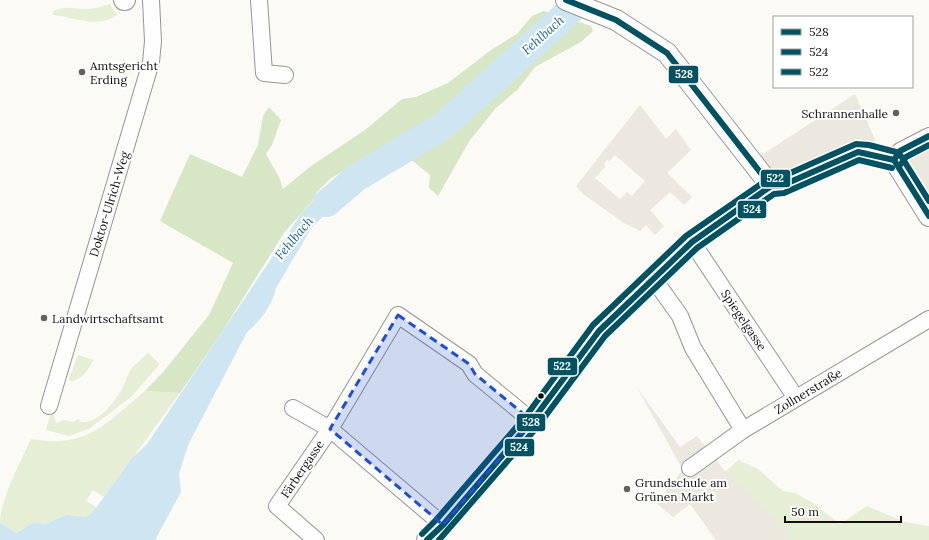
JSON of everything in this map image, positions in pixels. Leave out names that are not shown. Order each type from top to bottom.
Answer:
[{"type":"street","name":"Doktor-Ulrich-Weg","points":[[49,406],[151,62],[153,41],[151,0]]},
{"type":"street","points":[[259,0],[264,73],[285,75]]},
{"type":"street","points":[[566,0],[616,20],[667,53],[771,186]]},
{"type":"street","points":[[894,160],[900,151],[929,136]]},
{"type":"street","points":[[427,540],[443,525],[532,421],[599,331],[692,242],[771,186],[781,186],[858,152],[868,153],[894,160],[929,216]]},
{"type":"street","name":"Spiegelgasse","points":[[692,242],[796,398]]},
{"type":"street","points":[[653,278],[680,316],[693,348],[743,430]]},
{"type":"street","points":[[330,429],[398,315],[469,364],[475,374],[532,421]]},
{"type":"street","name":"Zollnerstraße","points":[[690,468],[743,430],[929,319]]},
{"type":"street","points":[[293,408],[330,429],[443,525]]},
{"type":"street","name":"Färbergasse","points":[[316,540],[277,506],[330,429]]},
{"type":"highlighted area","points":[[398,315],[469,364],[475,374],[532,421],[443,525],[330,429]]},
{"type":"green space","points":[[110,4],[117,15],[101,21],[85,21],[53,15],[53,11],[61,8],[88,9]]},
{"type":"green space","points":[[544,11],[591,26],[593,31],[581,42],[535,67],[518,89],[496,108],[470,140],[438,196],[429,188],[430,175],[403,153],[361,182],[349,168],[331,178],[317,192],[313,200],[284,233],[220,335],[180,393],[145,391],[164,371],[209,315],[233,263],[160,221],[190,154],[242,177],[258,145],[263,116],[269,107],[281,120],[272,145],[266,154],[279,177],[283,189],[311,166],[365,130],[402,99],[416,97],[448,83],[491,50],[517,34],[532,16]]},
{"type":"green space","points":[[148,353],[160,364],[132,396],[89,429],[69,436],[46,430],[50,415],[54,415],[56,423],[64,420],[73,422],[78,419],[81,422],[88,422],[101,415],[117,397],[132,368]]},
{"type":"green space","points":[[78,355],[94,360],[84,375],[72,382],[69,379]]},
{"type":"green space","points":[[145,391],[180,393],[104,497],[93,490],[86,501],[98,508],[86,517],[66,515],[45,524],[33,522],[17,533],[0,523],[3,503],[7,492],[31,439],[50,441],[81,437],[106,423]]},
{"type":"green space","points":[[738,460],[758,469],[783,491],[795,493],[813,503],[840,524],[867,506],[905,522],[929,526],[929,540],[762,540],[719,478]]},
{"type":"shaded area","points":[[855,94],[876,142],[858,145],[779,181],[760,156]]},
{"type":"shaded area","points":[[640,105],[666,139],[676,129],[691,150],[667,173],[692,197],[684,205],[670,192],[650,210],[664,226],[655,235],[646,225],[640,231],[624,223],[583,194],[576,186]],"holes":[[[615,155],[645,181],[632,196],[627,192],[620,199],[595,178],[605,167],[604,164],[607,160],[610,161]]]},
{"type":"shaded area","points":[[929,147],[929,195],[907,160]]},
{"type":"shaded area","points":[[636,386],[680,447],[697,436],[724,470],[777,521],[792,540],[716,540],[690,504],[673,517],[656,503],[683,470]]},
{"type":"water","points":[[350,176],[356,178],[356,185],[312,227],[276,288],[269,306],[261,318],[247,332],[188,445],[179,474],[181,492],[155,540],[0,540],[0,523],[17,533],[33,522],[45,524],[66,515],[86,517],[93,512],[133,457],[147,444],[301,214],[323,190],[342,178]]},
{"type":"waterway","name":"Fehlbach","points":[[327,203],[356,178],[443,126],[582,0]]},
{"type":"transit line","name":"528","points":[[566,0],[616,20],[667,53],[771,186]]},
{"type":"transit line","name":"528","points":[[894,160],[900,151],[929,136]]},
{"type":"transit line","name":"522","points":[[422,534],[437,519],[526,416],[593,325],[686,236],[768,179],[779,178],[856,144],[869,145],[896,152]]},
{"type":"transit line","name":"524","points":[[901,164],[906,157],[929,145]]},
{"type":"transit line","name":"528","points":[[427,540],[443,525],[532,421],[599,331],[692,242],[771,186],[781,186],[858,152],[894,160]]},
{"type":"transit line","name":"522","points":[[901,156],[929,201]]},
{"type":"transit line","name":"524","points":[[439,540],[538,426],[605,336],[697,248],[774,194],[784,193],[859,160],[892,168]]},
{"type":"transit line","name":"528","points":[[894,160],[929,216]]},
{"type":"place","name":"Amtsgericht Erding","points":[[82,72]]},
{"type":"place","name":"Schrannenhalle","points":[[896,113]]},
{"type":"place","name":"Landwirtschaftsamt","points":[[44,318]]},
{"type":"place","name":"Grundschule am Grünen Markt","points":[[627,489]]}]
